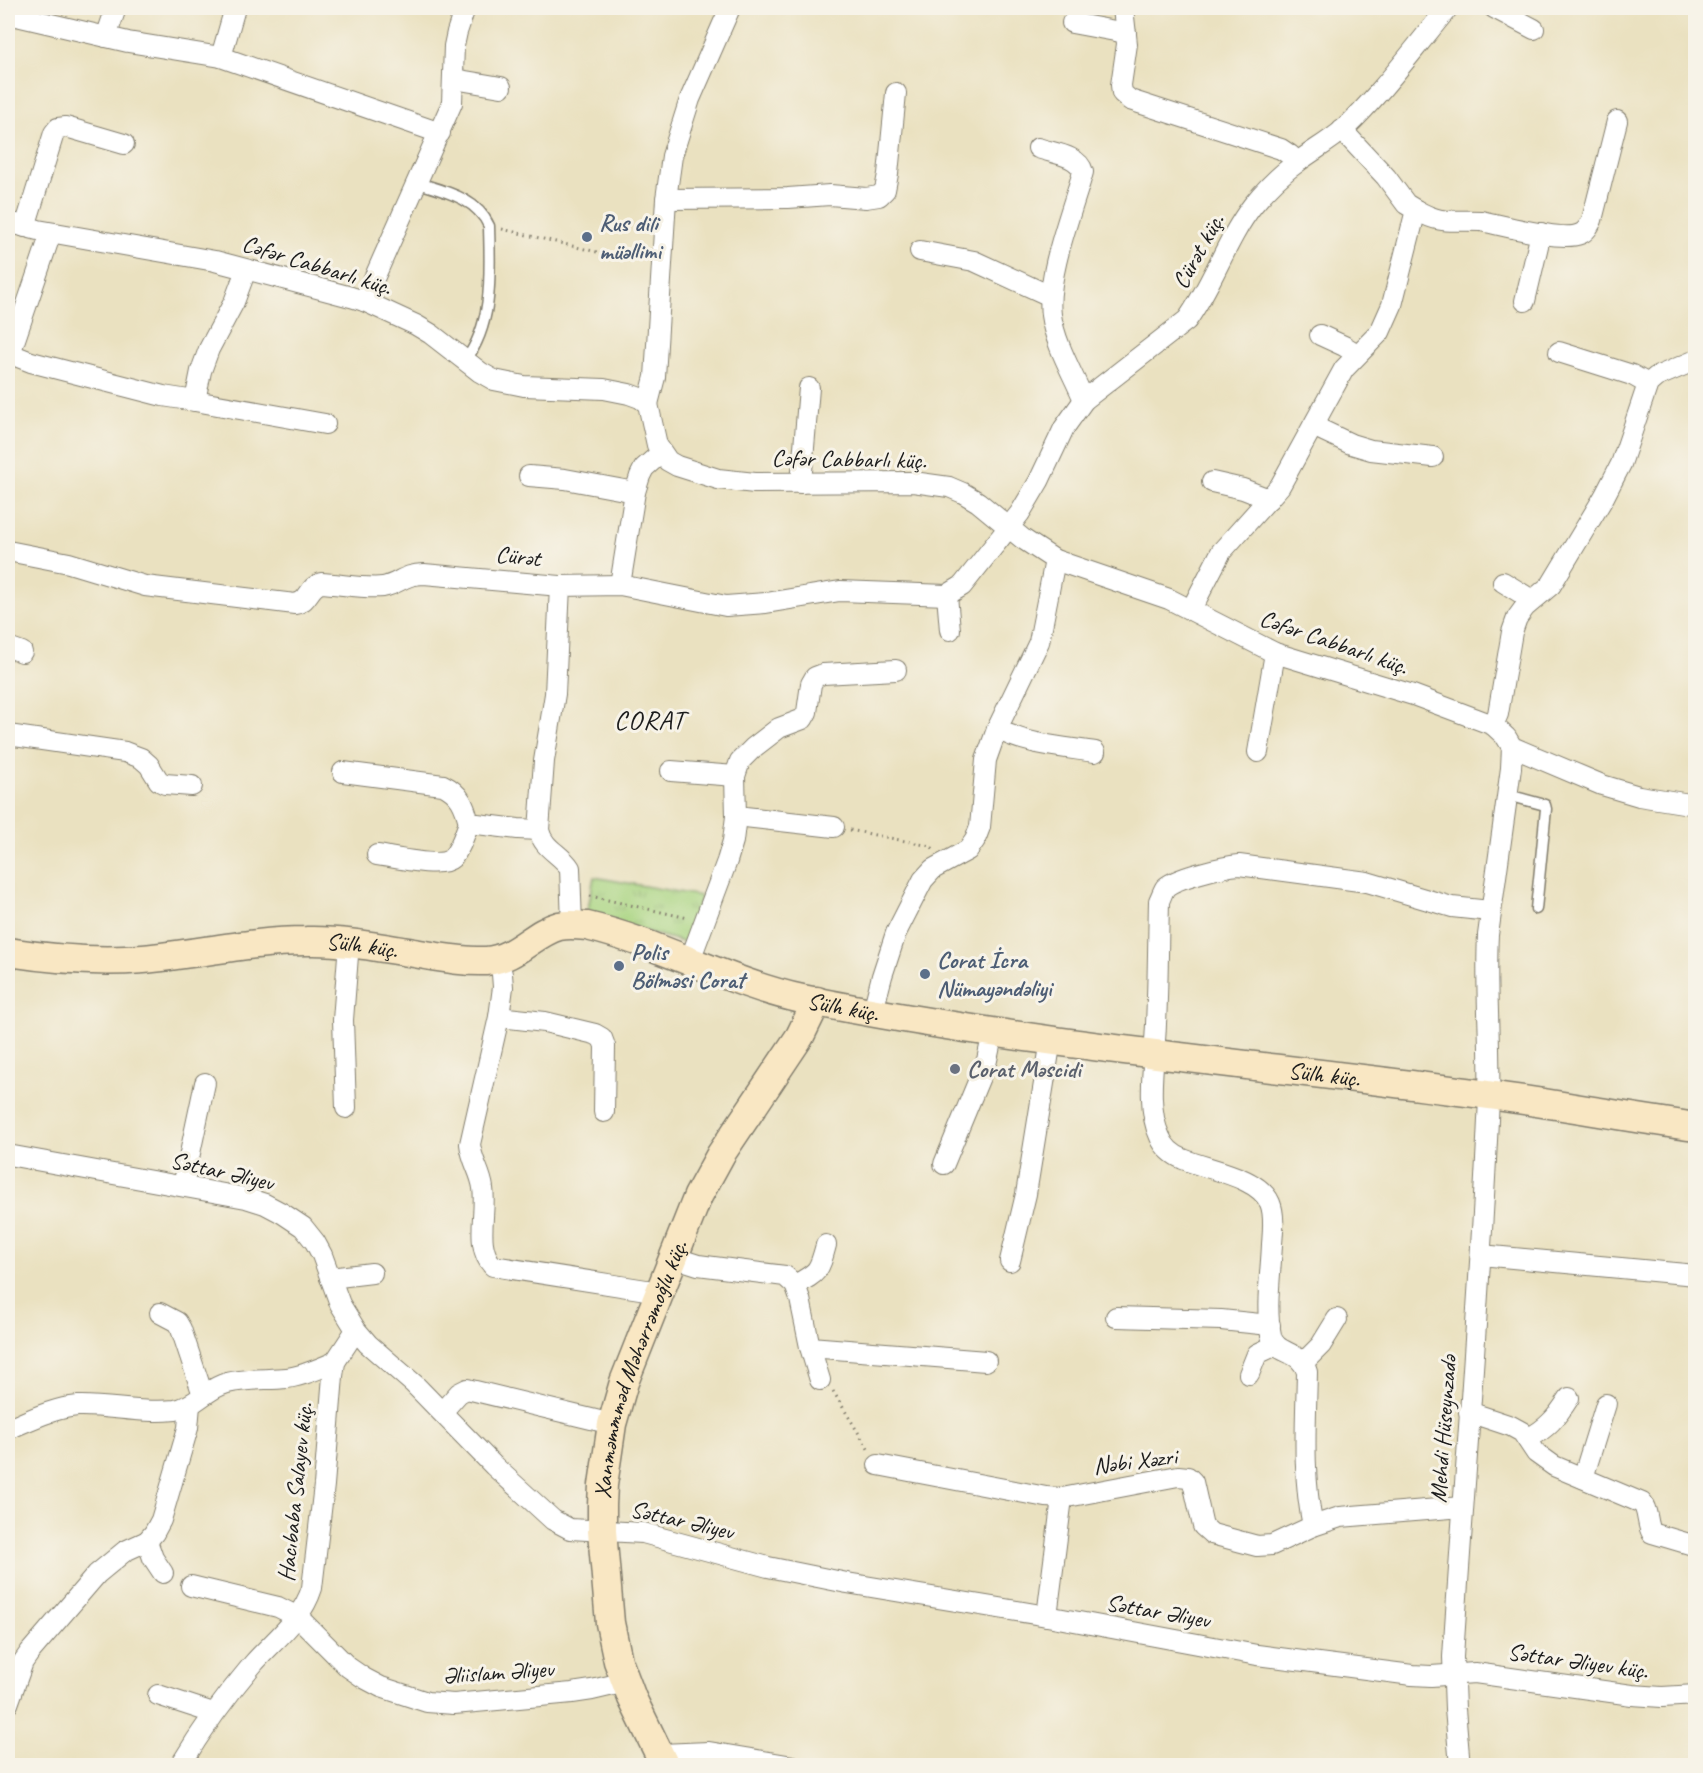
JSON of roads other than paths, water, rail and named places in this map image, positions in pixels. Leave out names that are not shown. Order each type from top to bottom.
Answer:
[{"type":"street","points":[[106,37],[116,8]]},
{"type":"street","points":[[221,57],[235,8]]},
{"type":"street","points":[[364,301],[452,103],[454,46],[465,8]]},
{"type":"street","points":[[620,585],[635,492],[644,468],[661,453],[654,435],[648,404],[655,377],[666,199],[672,156],[704,65],[730,8]]},
{"type":"street","points":[[1123,8],[1127,44],[1121,85],[1122,93],[1130,99],[1281,149],[1297,162]]},
{"type":"street","name":"Cürət küç.","points":[[1008,528],[1039,481],[1064,428],[1084,400],[1187,320],[1199,303],[1243,219],[1268,188],[1297,162],[1342,130],[1448,8]]},
{"type":"street","points":[[1494,8],[1534,29]]},
{"type":"street","points":[[8,14],[106,37],[221,57],[440,133]]},
{"type":"street","points":[[1072,23],[1126,33]]},
{"type":"street","points":[[454,79],[501,87]]},
{"type":"street","points":[[666,199],[788,198],[830,195],[866,198],[879,196],[885,190],[888,174],[896,93]]},
{"type":"street","points":[[1342,130],[1386,177],[1406,204],[1440,221],[1481,221],[1541,233],[1574,236],[1582,234],[1589,228],[1617,121]]},
{"type":"street","points":[[16,224],[58,128],[66,127],[123,144]]},
{"type":"street","points":[[1038,147],[1076,160],[1083,172],[1055,268],[1050,296],[1055,333],[1084,400]]},
{"type":"street","points":[[1191,610],[1221,552],[1281,486],[1344,369],[1380,332],[1392,305],[1416,210]]},
{"type":"street","name":"Cəfər Cabbarlı küç.","points":[[16,224],[51,233],[190,256],[364,301],[431,334],[494,380],[510,385],[604,389],[629,394],[648,404]]},
{"type":"street","points":[[51,233],[9,354],[31,362],[163,396],[325,423]]},
{"type":"street","points":[[1525,301],[1541,233]]},
{"type":"street","points":[[920,252],[974,261],[1050,296]]},
{"type":"street","points":[[195,401],[201,371],[209,349],[234,302],[246,270]]},
{"type":"street","points":[[1320,335],[1357,354]]},
{"type":"street","points":[[1559,352],[1632,375],[1648,384]]},
{"type":"street","points":[[1493,725],[1498,714],[1512,632],[1517,618],[1532,600],[1551,585],[1604,497],[1621,464],[1648,384],[1656,377],[1695,360]]},
{"type":"street","points":[[801,483],[809,388]]},
{"type":"street","points":[[1313,426],[1351,444],[1371,450],[1433,457]]},
{"type":"street","name":"Cəfər Cabbarlı küç.","points":[[661,453],[677,466],[718,479],[755,483],[913,482],[949,487],[978,502],[1008,528],[1055,560],[1151,591],[1275,653],[1413,695],[1493,725],[1506,737],[1512,747],[1602,784],[1639,796],[1695,805]]},
{"type":"street","points":[[529,476],[565,479],[635,492]]},
{"type":"street","points":[[1212,482],[1243,489],[1269,499]]},
{"type":"street","points":[[950,630],[947,595],[962,586],[1008,528]]},
{"type":"street","name":"Cürət","points":[[8,551],[69,562],[145,586],[295,604],[302,603],[309,597],[313,587],[321,583],[382,587],[392,585],[403,577],[414,574],[460,575],[560,586],[620,585],[726,606],[766,603],[840,591],[947,595]]},
{"type":"street","points":[[873,1011],[897,933],[924,880],[933,869],[968,850],[975,840],[980,827],[986,760],[997,729],[1039,642],[1055,560]]},
{"type":"street","points":[[1503,582],[1532,600]]},
{"type":"street","points":[[560,586],[555,694],[544,761],[539,830],[545,845],[570,868],[572,925]]},
{"type":"street","points":[[1258,752],[1275,653]]},
{"type":"street","points":[[690,960],[728,861],[736,816],[735,776],[740,761],[779,728],[803,719],[807,712],[811,684],[815,677],[823,674],[896,670]]},
{"type":"street","points":[[997,729],[1013,737],[1036,743],[1095,752]]},
{"type":"street","points":[[8,735],[125,752],[141,758],[149,765],[159,781],[165,784],[192,786]]},
{"type":"street","name":"Mehdi Hüseynzadə","points":[[1460,1766],[1453,1675],[1462,1507],[1481,1255],[1489,1095],[1486,962],[1490,911],[1508,795],[1512,747]]},
{"type":"street","points":[[671,771],[735,776]]},
{"type":"street","points":[[343,772],[443,785],[451,789],[465,806],[469,823],[460,846],[451,860],[438,864],[377,855]]},
{"type":"street","points":[[736,816],[834,827]]},
{"type":"street","points":[[469,823],[539,830]]},
{"type":"street","points":[[1313,1526],[1307,1499],[1307,1372],[1304,1362],[1276,1345],[1271,1337],[1273,1226],[1270,1204],[1263,1192],[1252,1184],[1180,1158],[1166,1148],[1160,1137],[1154,1114],[1152,1086],[1159,901],[1165,888],[1175,880],[1229,866],[1246,866],[1367,882],[1452,907],[1490,911]]},
{"type":"street","name":"Sülh küç.","points":[[8,952],[63,960],[114,961],[146,959],[270,942],[349,942],[479,961],[498,959],[515,953],[551,929],[572,925],[602,930],[690,960],[759,987],[817,1001],[993,1032],[1489,1095],[1695,1127]]},
{"type":"street","points":[[346,1108],[343,1020],[349,942]]},
{"type":"street","points":[[498,959],[503,987],[499,1017],[470,1144],[472,1160],[480,1175],[484,1190],[483,1244],[486,1259],[493,1266],[659,1292]]},
{"type":"street","name":"Xanməmmməd Məhərrəmoğlu küç.","points":[[663,1760],[645,1727],[626,1682],[618,1661],[610,1623],[602,1531],[603,1485],[612,1424],[624,1382],[698,1196],[710,1172],[800,1036],[817,1001]]},
{"type":"street","points":[[499,1017],[545,1022],[596,1034],[602,1038],[604,1112]]},
{"type":"street","points":[[944,1164],[987,1060],[993,1032]]},
{"type":"street","points":[[1010,1260],[1026,1194],[1051,1040]]},
{"type":"street","points":[[183,1186],[205,1083]]},
{"type":"street","name":"Səttar Əliyev","points":[[8,1155],[246,1198],[266,1204],[282,1213],[303,1227],[315,1242],[340,1304],[356,1330],[442,1412],[494,1466],[553,1520],[570,1529],[643,1533],[768,1567],[847,1583],[1047,1616],[1257,1655],[1412,1675],[1453,1675]]},
{"type":"street","points":[[795,1285],[820,1267],[826,1245]]},
{"type":"street","points":[[1481,1255],[1695,1275]]},
{"type":"street","points":[[673,1257],[698,1265],[785,1276],[795,1285],[800,1299],[820,1380]]},
{"type":"street","points":[[330,1278],[372,1273]]},
{"type":"street","points":[[8,1704],[23,1662],[30,1652],[97,1574],[126,1551],[147,1541],[161,1520],[196,1400],[181,1329],[177,1322],[160,1313]]},
{"type":"street","points":[[1116,1317],[1221,1320],[1270,1325]]},
{"type":"street","points":[[1304,1362],[1321,1345],[1337,1319]]},
{"type":"street","name":"Hacıbaba Salayev küç.","points":[[180,1766],[213,1713],[308,1603],[312,1588],[335,1362],[356,1330]]},
{"type":"street","points":[[1249,1374],[1257,1354],[1276,1345]]},
{"type":"street","points":[[810,1347],[986,1361]]},
{"type":"street","points":[[8,1429],[51,1412],[78,1406],[177,1410],[227,1383],[289,1378],[335,1362]]},
{"type":"street","points":[[442,1412],[459,1393],[467,1389],[612,1424]]},
{"type":"street","points":[[1527,1439],[1554,1421],[1569,1398]]},
{"type":"street","points":[[1583,1478],[1606,1404]]},
{"type":"street","points":[[1469,1412],[1522,1432],[1536,1453],[1554,1466],[1642,1503],[1646,1507],[1652,1533],[1695,1546]]},
{"type":"street","name":"Nəbi Xəzri","points":[[878,1465],[1062,1498],[1178,1476],[1188,1477],[1193,1482],[1203,1526],[1212,1534],[1257,1546],[1272,1545],[1313,1526],[1340,1517],[1462,1507]]},
{"type":"street","points":[[1047,1616],[1062,1498]]},
{"type":"street","points":[[147,1541],[153,1558],[163,1573]]},
{"type":"street","name":"Əliislam Əliyev","points":[[191,1586],[278,1607],[298,1617],[348,1667],[364,1678],[381,1687],[427,1702],[454,1704],[572,1693],[626,1682]]},
{"type":"street","name":"Səttar Əliyev küç.","points":[[1453,1675],[1475,1673],[1632,1695],[1662,1697],[1695,1695]]},
{"type":"street","points":[[158,1695],[213,1713]]},
{"type":"street","points":[[663,1760],[709,1752],[793,1766]]},
{"type":"lane","points":[[416,182],[461,197],[476,207],[489,226],[490,274],[485,318],[476,347],[465,361]]},
{"type":"lane","points":[[1508,795],[1537,801],[1545,805],[1546,809],[1536,909]]},
{"type":"place","name":"Rus dili müəllimi","points":[[587,237]]},
{"type":"place","name":"Polis Bölmәsi Corat","points":[[619,966]]},
{"type":"place","name":"Corat İcra Nümayəndəliyi","points":[[925,974]]},
{"type":"place","name":"Corat Məscidi","points":[[955,1069]]},
{"type":"district","name":"CORAT","points":[[650,720]]}]
